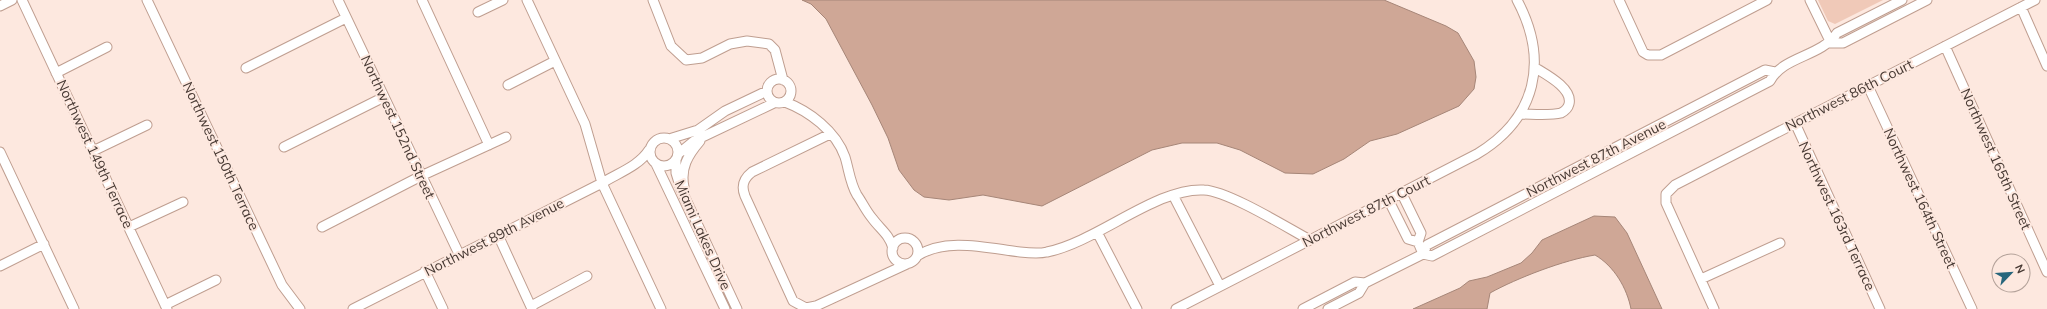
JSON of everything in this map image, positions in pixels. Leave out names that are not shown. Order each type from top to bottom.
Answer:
[{"type":"street","points":[[0,6],[12,0]]},
{"type":"street","name":"Northwest 149th Terrace","points":[[22,0],[166,307]]},
{"type":"street","name":"Northwest 150th Terrace","points":[[147,0],[282,285],[300,309]]},
{"type":"street","name":"Northwest 152nd Street","points":[[338,0],[459,254]]},
{"type":"street","points":[[422,0],[489,145]]},
{"type":"street","points":[[478,12],[503,0]]},
{"type":"street","points":[[527,0],[585,124],[602,183],[661,309]]},
{"type":"street","points":[[653,0],[671,46],[686,60],[702,58],[730,44],[747,41],[769,44],[772,46],[776,54],[783,80],[790,86],[791,94],[801,108],[839,144],[845,157],[854,189],[872,218],[890,238],[893,252],[899,262],[907,264]]},
{"type":"street","name":"Northwest 87th Court","points":[[1176,309],[1486,148],[1508,130],[1520,114],[1531,88],[1534,67],[1534,48],[1531,31],[1517,0]]},
{"type":"street","points":[[1619,0],[1644,52],[1648,55],[1661,55],[1767,0]]},
{"type":"street","points":[[1810,0],[1831,43]]},
{"type":"street","name":"Northwest 87th Avenue","points":[[1303,309],[1355,282],[1365,283],[1423,254],[1432,256],[1688,124],[1770,81],[1775,72],[1831,43],[1837,33],[1902,0]]},
{"type":"street","name":"Northwest 87th Avenue","points":[[1831,43],[1843,44],[1927,0]]},
{"type":"street","name":"Northwest 86th Court","points":[[1701,279],[1666,203],[1666,194],[1675,185],[2035,0]]},
{"type":"street","points":[[2021,7],[2047,66]]},
{"type":"street","points":[[246,68],[346,18]]},
{"type":"street","name":"Northwest 165th Street","points":[[1945,46],[2047,272]]},
{"type":"street","points":[[56,73],[108,47]]},
{"type":"street","points":[[508,85],[555,61]]},
{"type":"street","points":[[774,103],[768,97],[767,91],[768,85],[772,81],[778,66]]},
{"type":"street","points":[[1520,114],[1558,113],[1564,111],[1569,104],[1569,97],[1565,90],[1534,67]]},
{"type":"street","points":[[772,81],[778,79],[783,80]]},
{"type":"street","name":"Northwest 164th Street","points":[[1868,86],[1972,309]]},
{"type":"street","points":[[767,91],[724,111],[698,130],[670,138],[657,139],[649,150],[654,163],[669,165],[694,142],[703,139],[774,103],[785,102],[801,108]]},
{"type":"street","points":[[785,102],[791,94]]},
{"type":"street","points":[[284,147],[384,97]]},
{"type":"street","name":"Northwest 163rd Terrace","points":[[1795,124],[1880,309]]},
{"type":"street","points":[[93,151],[147,125]]},
{"type":"street","points":[[830,134],[752,172],[743,182],[744,196],[794,301],[806,308],[816,306],[880,275],[907,264],[931,248],[958,245],[1046,253],[1076,243],[1173,195],[1189,190],[1203,190],[1219,193],[1310,240]]},
{"type":"street","points":[[322,227],[421,176],[506,137]]},
{"type":"street","points":[[670,138],[675,143],[677,157]]},
{"type":"street","points":[[685,194],[683,181],[684,167],[691,152],[703,139]]},
{"type":"street","name":"Northwest 89th Avenue","points":[[352,309],[498,234],[602,183],[635,164],[646,155],[649,150]]},
{"type":"street","points":[[0,152],[74,309]]},
{"type":"street","name":"Miami Lakes Drive","points":[[677,157],[675,167],[678,181],[738,309]]},
{"type":"street","name":"Northwest 89th Avenue","points":[[635,164],[654,163]]},
{"type":"street","name":"Miami Lakes Drive","points":[[654,163],[725,309]]},
{"type":"street","points":[[1401,192],[1421,233],[1418,242],[1423,254]]},
{"type":"street","points":[[1173,195],[1220,286]]},
{"type":"street","points":[[1388,199],[1408,239],[1418,242]]},
{"type":"street","points":[[129,228],[182,202]]},
{"type":"street","points":[[1397,216],[1410,209]]},
{"type":"street","points":[[886,232],[931,248]]},
{"type":"street","points":[[1097,232],[1137,309]]},
{"type":"street","points":[[498,234],[531,308],[587,276]]},
{"type":"street","points":[[880,275],[890,266],[897,241],[905,238]]},
{"type":"street","points":[[916,243],[918,249],[917,256]]},
{"type":"street","points":[[1714,309],[1701,279],[1780,243]]},
{"type":"street","points":[[0,266],[44,244]]},
{"type":"street","points":[[425,271],[443,309]]},
{"type":"street","points":[[166,307],[216,280]]},
{"type":"street","name":"Northwest 87th Avenue","points":[[1328,309],[1359,293],[1365,283]]},
{"type":"shaded area","points":[[802,0],[1384,0],[1446,26],[1458,33],[1474,61],[1476,77],[1474,89],[1459,106],[1397,134],[1370,141],[1344,159],[1313,174],[1285,173],[1240,150],[1217,143],[1182,143],[1152,150],[1042,206],[983,195],[949,200],[924,197],[914,190],[899,170],[888,138],[826,19],[811,4]]},
{"type":"shaded area","points":[[1818,0],[1883,0],[1835,24],[1828,21]]},
{"type":"shaded area","points":[[1594,216],[1615,217],[1627,233],[1662,309],[1631,309],[1619,278],[1608,265],[1595,255],[1555,265],[1501,287],[1490,293],[1487,309],[1413,309],[1460,288],[1469,281],[1487,277],[1521,263],[1532,253],[1542,240]]}]
